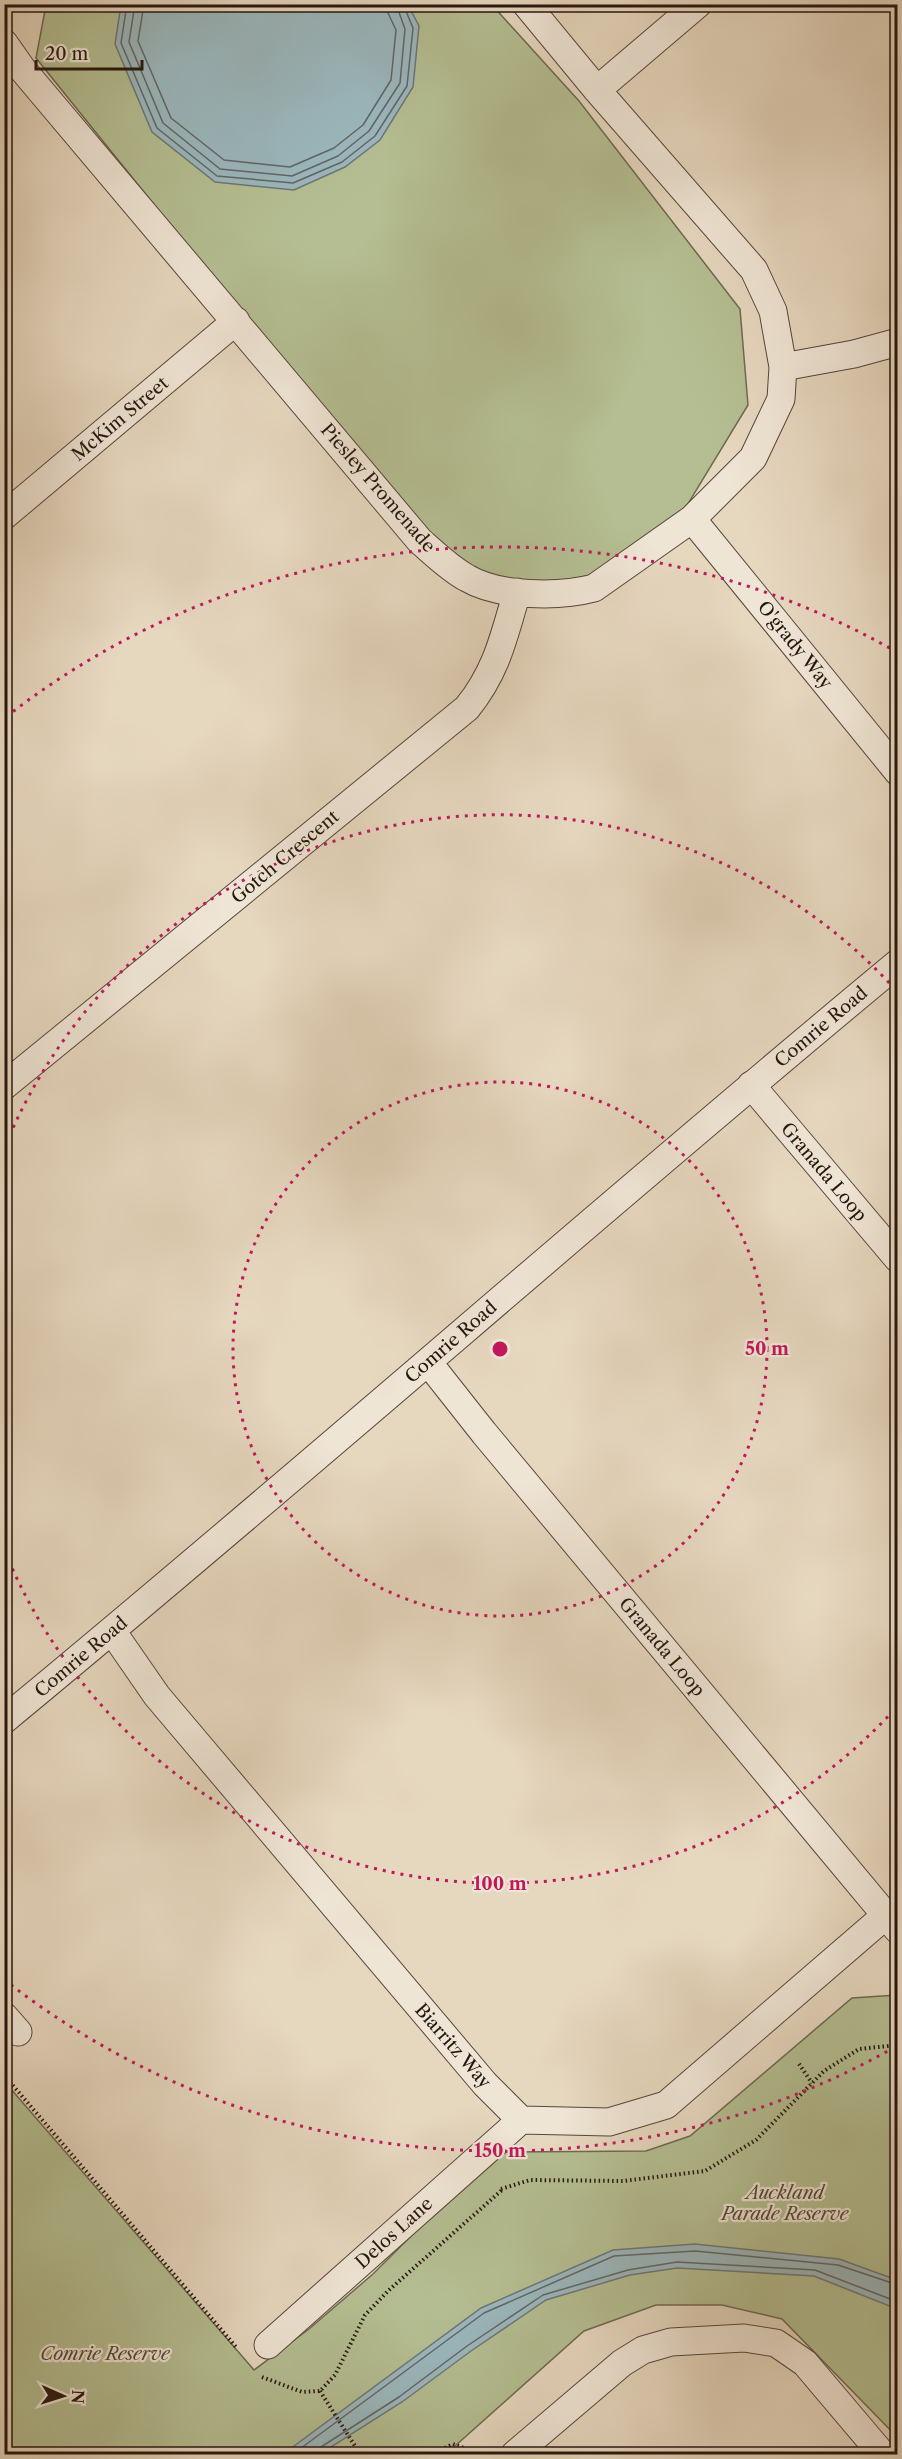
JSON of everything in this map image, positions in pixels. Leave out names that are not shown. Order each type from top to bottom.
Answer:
[{"type":"street","name":"Piesley Promenade","points":[[4,43],[23,70],[420,541],[469,580],[517,592],[575,593],[594,588],[692,519],[753,458],[782,399],[783,367],[773,311],[754,270],[597,90],[526,4]]},
{"type":"street","points":[[597,90],[698,4]]},
{"type":"street","name":"McKim Street","points":[[4,516],[236,321]]},
{"type":"street","points":[[783,367],[854,354],[897,342]]},
{"type":"street","name":"O'grady Way","points":[[692,519],[897,772]]},
{"type":"street","name":"Gotch Crescent","points":[[4,1086],[467,708],[482,690],[494,666],[517,592]]},
{"type":"street","name":"Comrie Road","points":[[4,1720],[112,1631],[897,963]]},
{"type":"street","name":"Granada Loop","points":[[751,1085],[897,1259]]},
{"type":"street","name":"Granada Loop","points":[[428,1362],[491,1442],[891,1923]]},
{"type":"street","name":"Biarritz Way","points":[[112,1631],[164,1705],[485,2084],[521,2120]]},
{"type":"street","points":[[521,2120],[609,2122],[666,2105],[891,1923]]},
{"type":"street","name":"Delos Lane","points":[[267,2345],[521,2120]]},
{"type":"street","points":[[515,2454],[622,2363],[643,2350],[671,2342],[744,2338],[776,2343],[805,2363],[882,2454]]},
{"type":"path","points":[[255,2369],[262,2378],[302,2392],[320,2391],[335,2375],[365,2315],[388,2290],[502,2190],[530,2180],[623,2181],[705,2171],[756,2140],[824,2071],[859,2049],[897,2045]]},
{"type":"path","points":[[799,2064],[812,2083]]},
{"type":"path","points":[[4,2075],[239,2351]]},
{"type":"path","points":[[476,2160],[502,2190]]},
{"type":"path","points":[[320,2391],[360,2454]]},
{"type":"path","points":[[433,2454],[453,2444],[464,2448],[469,2454]]},
{"type":"green space","points":[[46,5],[492,5],[579,101],[740,309],[748,405],[669,535],[571,595],[476,586],[247,320],[36,58]]},
{"type":"green space","name":"Auckland Parade Reserve","points":[[897,1995],[897,2437],[782,2319],[722,2305],[656,2305],[584,2331],[446,2454],[5,2454],[4,2081],[254,2370],[309,2329],[373,2274],[495,2152],[646,2151],[690,2136],[852,1998]]},
{"type":"water","points":[[121,5],[408,5],[419,26],[413,87],[380,140],[345,167],[294,190],[215,182],[152,132],[115,44]]},
{"type":"water","points":[[695,2244],[839,2259],[897,2280],[897,2309],[814,2276],[677,2268],[630,2275],[546,2300],[402,2402],[320,2454],[287,2454],[286,2452],[481,2308],[613,2250]]},
{"type":"park label","name":"Comrie Reserve","points":[[105,2354]]}]
